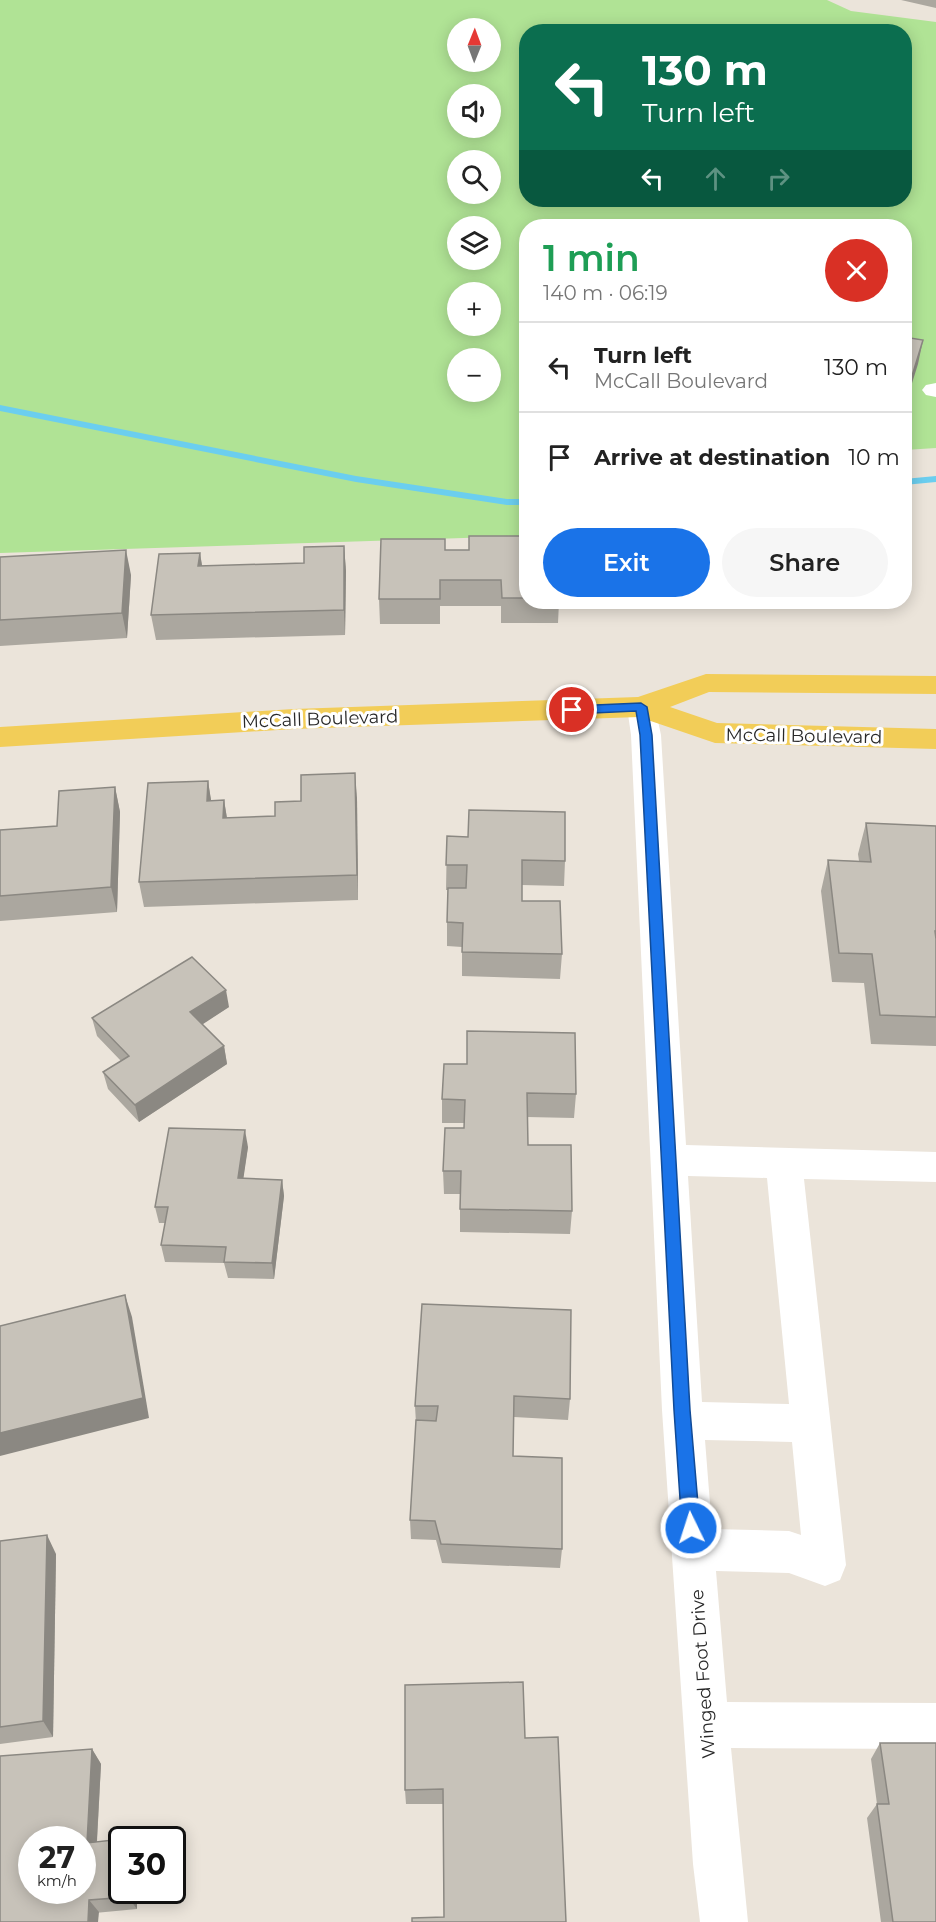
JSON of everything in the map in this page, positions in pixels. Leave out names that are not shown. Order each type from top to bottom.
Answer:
[{"type":"main road","name":"McCall Boulevard","points":[[0,737],[294,719],[641,707],[706,683],[936,685]]},
{"type":"main road","name":"McCall Boulevard","points":[[641,707],[715,734],[936,739]]},
{"type":"street","name":"Winged Foot Drive","points":[[641,707],[646,735],[682,1420],[717,1864],[724,1922]]},
{"type":"street","points":[[668,1160],[936,1167]]},
{"type":"street","points":[[693,1550],[789,1552],[825,1565],[784,1162]]},
{"type":"street","points":[[682,1420],[810,1424]]},
{"type":"street","points":[[706,1725],[936,1725]]},
{"type":"green space","points":[[0,0],[827,0],[851,11],[936,22],[936,448],[912,450],[912,219],[519,219],[519,536],[0,553]]},
{"type":"building","points":[[912,338],[923,340],[912,376]]},
{"type":"building","points":[[469,536],[519,536],[519,598],[502,598],[501,580],[440,580],[440,599],[379,599],[381,539],[445,539],[445,550],[469,550]]},
{"type":"building","points":[[344,546],[344,610],[151,615],[159,554],[200,553],[198,566],[304,563],[304,547]]},
{"type":"building","points":[[126,550],[122,613],[0,620],[0,557]]},
{"type":"building","points":[[355,773],[357,875],[139,882],[148,783],[208,781],[207,801],[224,800],[223,818],[275,816],[275,802],[301,801],[301,775]]},
{"type":"building","points":[[115,787],[111,887],[0,896],[0,830],[57,826],[59,791]]},
{"type":"building","points":[[469,810],[565,812],[565,861],[522,860],[522,901],[560,901],[562,954],[462,952],[463,923],[447,922],[448,888],[466,888],[467,865],[446,865],[447,836],[468,837]]},
{"type":"building","points":[[866,823],[936,826],[936,1017],[880,1015],[872,954],[839,953],[828,860],[871,862]]},
{"type":"building","points":[[192,957],[226,990],[190,1012],[224,1046],[135,1105],[103,1072],[129,1056],[92,1018]]},
{"type":"building","points":[[467,1031],[575,1033],[576,1094],[527,1093],[528,1145],[571,1145],[572,1211],[460,1209],[461,1171],[443,1171],[445,1128],[464,1128],[465,1100],[442,1099],[444,1064],[467,1064]]},
{"type":"building","points":[[169,1128],[245,1130],[238,1178],[282,1180],[272,1263],[224,1262],[226,1247],[161,1245],[168,1207],[155,1207]]},
{"type":"building","points":[[125,1295],[143,1398],[0,1433],[0,1326]]},
{"type":"building","points":[[422,1304],[571,1310],[570,1399],[514,1396],[513,1456],[562,1458],[562,1549],[441,1544],[435,1521],[410,1520],[416,1420],[436,1421],[438,1406],[415,1406]]},
{"type":"building","points":[[47,1535],[43,1721],[0,1727],[0,1541]]},
{"type":"building","points":[[523,1682],[525,1738],[558,1737],[566,1922],[412,1922],[412,1918],[444,1917],[443,1789],[405,1790],[405,1685]]},
{"type":"building","points":[[880,1743],[936,1743],[936,1922],[893,1922],[877,1804],[889,1804]]},
{"type":"building","points":[[92,1749],[88,1826],[18,1826],[18,1904],[89,1904],[88,1922],[0,1922],[0,1756]]},
{"type":"building","points":[[108,1841],[108,1899],[96,1899],[96,1842]]},
{"type":"waterway","points":[[0,408],[356,479],[519,502]]},
{"type":"waterway","points":[[912,481],[936,479]]},
{"type":"route","points":[[572,710],[641,707],[646,735],[682,1410],[691,1528]]}]
